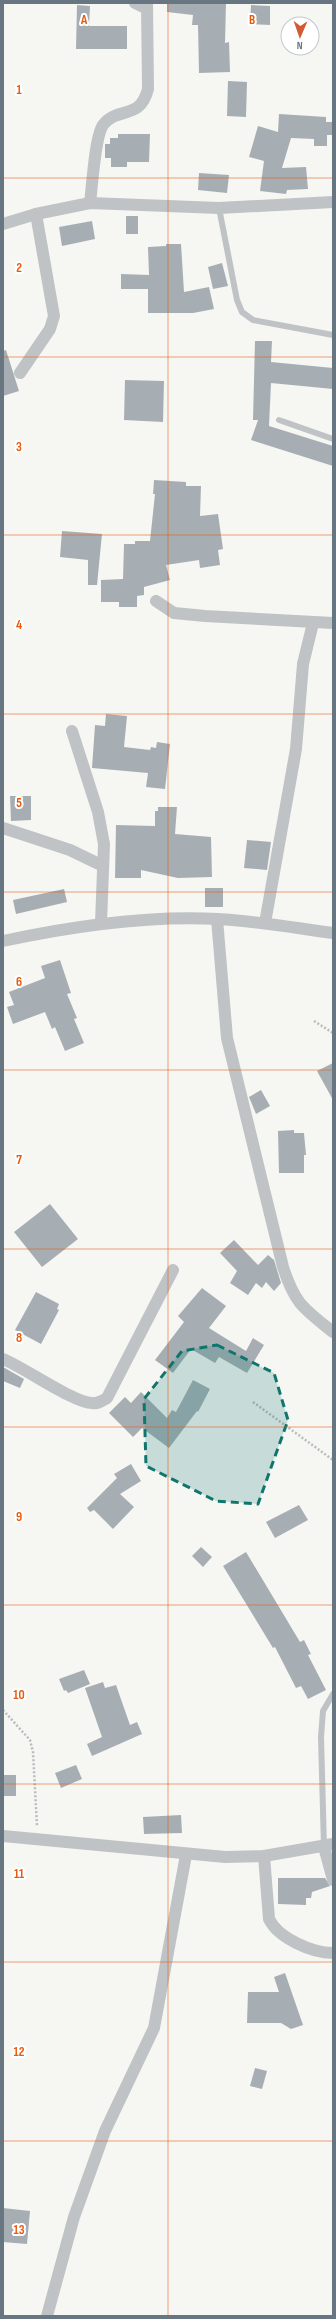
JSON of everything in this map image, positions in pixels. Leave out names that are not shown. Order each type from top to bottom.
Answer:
[{"type":"street","points":[[90,203],[98,137],[103,125],[113,117],[139,108],[145,100],[148,89],[147,6],[135,3]]},
{"type":"street","points":[[3,224],[36,214],[90,203],[220,208],[333,202]]},
{"type":"street","points":[[20,373],[50,329],[54,316],[36,214]]},
{"type":"street","points":[[156,601],[174,613],[313,623],[333,623]]},
{"type":"street","points":[[265,923],[296,749],[303,664],[313,623]]},
{"type":"street","points":[[72,731],[98,812],[104,844],[101,923]]},
{"type":"street","points":[[3,828],[70,850],[103,866]]},
{"type":"street","points":[[217,919],[227,1038],[283,1267],[296,1298],[303,1307],[333,1332]]},
{"type":"street","points":[[3,941],[49,931],[101,923],[217,919],[265,923],[333,933]]},
{"type":"street","points":[[3,1359],[20,1366],[64,1392],[88,1403],[101,1402],[106,1398],[173,1270]]},
{"type":"street","points":[[3,1836],[186,1855],[264,1856],[328,1845],[333,1880]]},
{"type":"street","points":[[47,2316],[74,2217],[105,2131],[154,2028],[186,1855]]},
{"type":"street","points":[[264,1856],[269,1919],[273,1927],[316,1951],[333,1952]]},
{"type":"lane","points":[[220,208],[237,300],[242,312],[253,320],[333,335]]},
{"type":"lane","points":[[279,420],[333,439]]},
{"type":"lane","points":[[328,1845],[322,1711],[333,1694]]},
{"type":"path","points":[[314,1021],[333,1033]]},
{"type":"path","points":[[253,1402],[333,1460]]},
{"type":"path","points":[[3,1710],[30,1740],[33,1752],[38,1839]]},
{"type":"highlighted area","points":[[217,1345],[274,1373],[288,1420],[258,1504],[216,1501],[146,1466],[144,1399],[182,1351]]},
{"type":"building","points":[[167,3],[226,3],[225,43],[229,42],[230,72],[199,73],[198,25],[192,25],[193,15],[167,12]]},
{"type":"building","points":[[77,5],[90,6],[89,26],[127,26],[127,49],[76,49]]},
{"type":"building","points":[[251,5],[270,6],[270,25],[250,24]]},
{"type":"building","points":[[228,81],[247,82],[246,117],[227,116]]},
{"type":"building","points":[[279,114],[326,117],[326,122],[333,122],[333,135],[327,135],[327,146],[314,146],[314,139],[291,138],[282,168],[306,167],[308,189],[287,190],[286,194],[260,191],[264,161],[249,157],[258,126],[278,132]]},
{"type":"building","points":[[118,134],[150,134],[149,162],[127,162],[127,167],[111,167],[111,158],[105,158],[105,144],[110,144],[110,138],[118,138]]},
{"type":"building","points":[[199,173],[229,175],[227,193],[198,190]]},
{"type":"building","points":[[126,216],[138,216],[138,234],[126,234]]},
{"type":"building","points":[[92,221],[95,239],[62,246],[59,227]]},
{"type":"building","points":[[166,244],[181,244],[184,292],[209,287],[214,309],[193,313],[148,313],[148,289],[121,289],[121,274],[149,275],[148,247],[166,246]]},
{"type":"building","points":[[222,263],[228,286],[213,289],[208,267]]},
{"type":"building","points":[[255,341],[272,341],[271,362],[333,368],[333,389],[271,383],[269,426],[333,446],[333,466],[251,440],[258,420],[253,420]]},
{"type":"building","points":[[6,350],[19,391],[3,396],[3,351]]},
{"type":"building","points":[[125,380],[164,381],[163,422],[124,420]]},
{"type":"building","points":[[154,480],[186,482],[186,486],[201,486],[200,516],[218,514],[223,549],[218,550],[220,565],[200,568],[199,560],[166,565],[170,580],[144,587],[144,595],[137,596],[137,607],[119,607],[119,602],[101,602],[101,580],[123,579],[124,544],[135,544],[135,541],[150,541],[155,494],[153,494]]},
{"type":"building","points":[[62,531],[102,534],[97,585],[88,585],[88,560],[60,557]]},
{"type":"building","points":[[106,714],[127,716],[124,747],[150,750],[151,747],[156,748],[157,742],[170,744],[165,789],[146,787],[148,773],[92,768],[95,725],[105,726]]},
{"type":"building","points":[[10,796],[31,796],[31,820],[11,821]]},
{"type":"building","points":[[158,807],[177,807],[175,834],[211,837],[212,877],[178,878],[141,870],[141,878],[115,878],[116,825],[155,826],[155,811],[158,811]]},
{"type":"building","points":[[247,840],[271,842],[267,870],[244,868]]},
{"type":"building","points":[[205,888],[223,888],[223,907],[205,907]]},
{"type":"building","points":[[64,889],[67,902],[16,914],[13,900]]},
{"type":"building","points":[[60,960],[71,993],[67,994],[77,1018],[74,1019],[84,1043],[65,1051],[55,1027],[52,1029],[45,1012],[13,1024],[7,1007],[14,1005],[9,992],[45,978],[41,966]]},
{"type":"building","points":[[333,1063],[333,1100],[317,1071]]},
{"type":"building","points":[[261,1090],[270,1106],[256,1114],[249,1097]]},
{"type":"building","points":[[294,1130],[294,1133],[304,1133],[306,1155],[304,1155],[304,1173],[279,1173],[278,1131]]},
{"type":"building","points":[[50,1204],[78,1239],[42,1267],[14,1232]]},
{"type":"building","points":[[234,1240],[258,1265],[268,1255],[274,1260],[281,1283],[274,1291],[266,1282],[262,1288],[256,1283],[248,1295],[230,1283],[237,1271],[220,1253]]},
{"type":"building","points":[[202,1288],[226,1306],[209,1328],[246,1351],[253,1338],[264,1345],[247,1373],[219,1357],[215,1363],[191,1349],[173,1373],[155,1360],[184,1322],[178,1316]]},
{"type":"building","points":[[36,1292],[59,1304],[57,1309],[59,1310],[41,1344],[15,1330]]},
{"type":"building","points":[[3,1367],[24,1379],[20,1388],[3,1381]]},
{"type":"building","points":[[193,1380],[210,1389],[198,1412],[197,1411],[169,1448],[142,1428],[133,1437],[109,1413],[125,1397],[131,1403],[141,1392],[167,1418],[172,1410],[176,1412]]},
{"type":"building","points":[[131,1464],[141,1481],[120,1494],[134,1507],[113,1529],[94,1510],[90,1512],[87,1508],[117,1478],[114,1474]]},
{"type":"building","points":[[299,1505],[308,1520],[275,1538],[266,1522]]},
{"type":"building","points":[[201,1547],[212,1557],[203,1567],[192,1556]]},
{"type":"building","points":[[246,1552],[300,1642],[304,1640],[311,1654],[308,1655],[326,1690],[308,1699],[301,1686],[296,1688],[275,1647],[273,1648],[223,1566]]},
{"type":"building","points":[[84,1670],[90,1684],[68,1693],[66,1690],[64,1691],[59,1679]]},
{"type":"building","points":[[103,1682],[105,1688],[116,1685],[130,1725],[137,1722],[142,1734],[92,1756],[87,1744],[102,1737],[85,1688]]},
{"type":"building","points":[[76,1765],[82,1779],[61,1788],[55,1773]]},
{"type":"building","points":[[3,1775],[16,1775],[16,1796],[3,1796]]},
{"type":"building","points":[[181,1815],[182,1833],[144,1834],[143,1817]]},
{"type":"building","points":[[278,1878],[325,1878],[330,1886],[312,1892],[311,1898],[306,1898],[306,1905],[278,1904]]},
{"type":"building","points":[[285,1973],[303,2025],[291,2029],[281,2023],[247,2023],[248,1992],[279,1992],[274,1977]]},
{"type":"building","points":[[255,2068],[267,2071],[262,2089],[250,2086]]},
{"type":"building","points":[[3,2208],[30,2211],[27,2244],[3,2242]]}]
